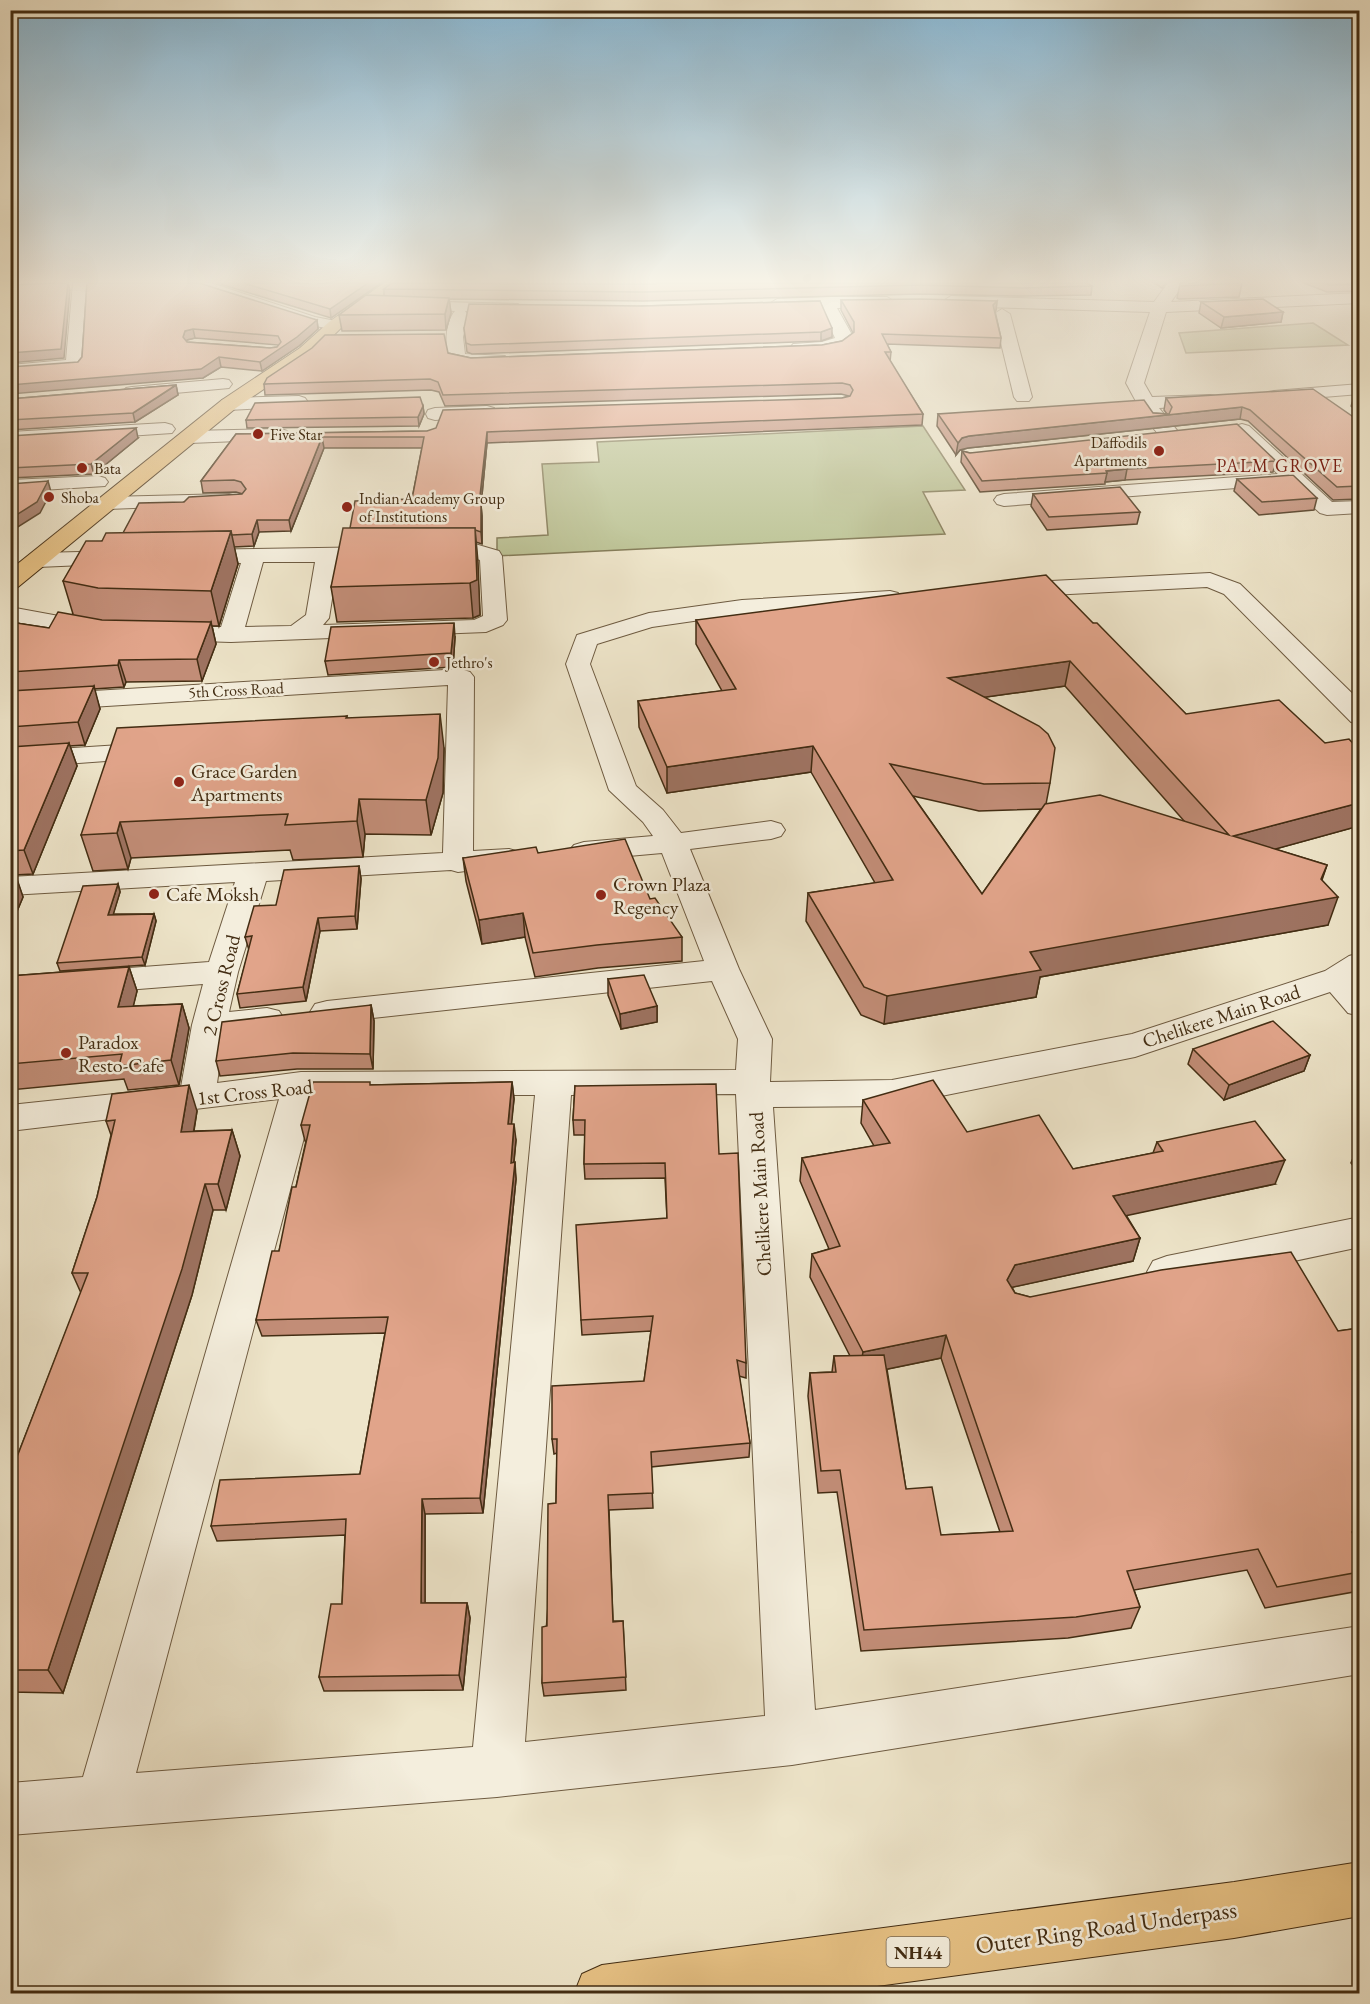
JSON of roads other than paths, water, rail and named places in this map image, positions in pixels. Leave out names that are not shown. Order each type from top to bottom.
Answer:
[{"type":"main road","points":[[198,403],[235,377]]},
{"type":"main road","points":[[10,582],[229,404],[270,377]]},
{"type":"main road","points":[[140,450],[182,416]]},
{"type":"main road","points":[[74,504],[115,469]]},
{"type":"main road","name":"Outer Ring Road Underpass","points":[[602,1994],[1234,1910],[1359,1889]]},
{"type":"street","points":[[1018,377],[1023,397]]},
{"type":"street","points":[[1137,377],[1135,383],[1146,403],[1170,434]]},
{"type":"street","points":[[117,393],[223,384]]},
{"type":"street","points":[[1260,397],[1359,389]]},
{"type":"street","points":[[1316,394],[1342,412]]},
{"type":"street","points":[[1146,403],[1226,399]]},
{"type":"street","points":[[229,404],[312,401]]},
{"type":"street","points":[[428,434],[433,405],[504,412]]},
{"type":"street","points":[[1228,429],[1239,427],[1328,509],[1359,507]]},
{"type":"street","points":[[10,438],[165,429]]},
{"type":"street","points":[[1146,437],[1193,432]]},
{"type":"street","points":[[190,437],[297,435]]},
{"type":"street","points":[[1004,500],[1295,479]]},
{"type":"street","points":[[10,486],[98,483]]},
{"type":"street","points":[[108,503],[236,500]]},
{"type":"street","points":[[10,614],[131,633],[297,633],[478,627],[495,620],[491,555],[475,551],[174,557]]},
{"type":"street","points":[[297,633],[316,618],[327,564],[325,555]]},
{"type":"street","points":[[231,634],[254,556]]},
{"type":"street","points":[[38,560],[140,558]]},
{"type":"street","points":[[990,592],[1210,580],[1232,589],[1359,716]]},
{"type":"street","points":[[753,1088],[755,1039],[723,969],[673,843],[653,816],[623,790],[578,664],[586,640],[650,620],[742,607],[908,597]]},
{"type":"street","name":"5th Cross Road","points":[[10,704],[461,677],[447,732],[458,863]]},
{"type":"street","points":[[10,760],[176,749]]},
{"type":"street","points":[[10,886],[458,863],[673,843],[771,830]]},
{"type":"street","name":"2 Cross Road","points":[[197,1098],[209,1025],[222,972],[253,873]]},
{"type":"street","points":[[209,1025],[723,969]]},
{"type":"street","points":[[10,988],[222,972]]},
{"type":"street","name":"Chelikere Main Road","points":[[792,1739],[753,1088],[892,1093],[1135,1045],[1352,982]]},
{"type":"street","points":[[102,1803],[301,1084]]},
{"type":"street","name":"1st Cross Road","points":[[10,1118],[197,1098],[301,1084],[554,1084],[753,1088]]},
{"type":"street","points":[[497,1771],[554,1084]]},
{"type":"street","points":[[1128,1280],[1359,1232]]},
{"type":"street","points":[[10,1809],[497,1771],[792,1739],[1359,1650]]},
{"type":"place","name":"Five Star","points":[[258,434]]},
{"type":"place","name":"Daffodils Apartments","points":[[1159,451]]},
{"type":"place","name":"Bata","points":[[82,468]]},
{"type":"place","name":"Shoba","points":[[49,497]]},
{"type":"place","name":"Indian Academy Group of Institutions","points":[[347,507]]},
{"type":"place","name":"Jethro's","points":[[434,662]]},
{"type":"place","name":"Grace Garden Apartments","points":[[179,782]]},
{"type":"place","name":"Cafe Moksh","points":[[154,894]]},
{"type":"place","name":"Crown Plaza Regency","points":[[601,895]]},
{"type":"place","name":"Paradox Resto-Cafe","points":[[66,1053]]},
{"type":"district","name":"PALM GROVE","points":[[1280,465]]}]
